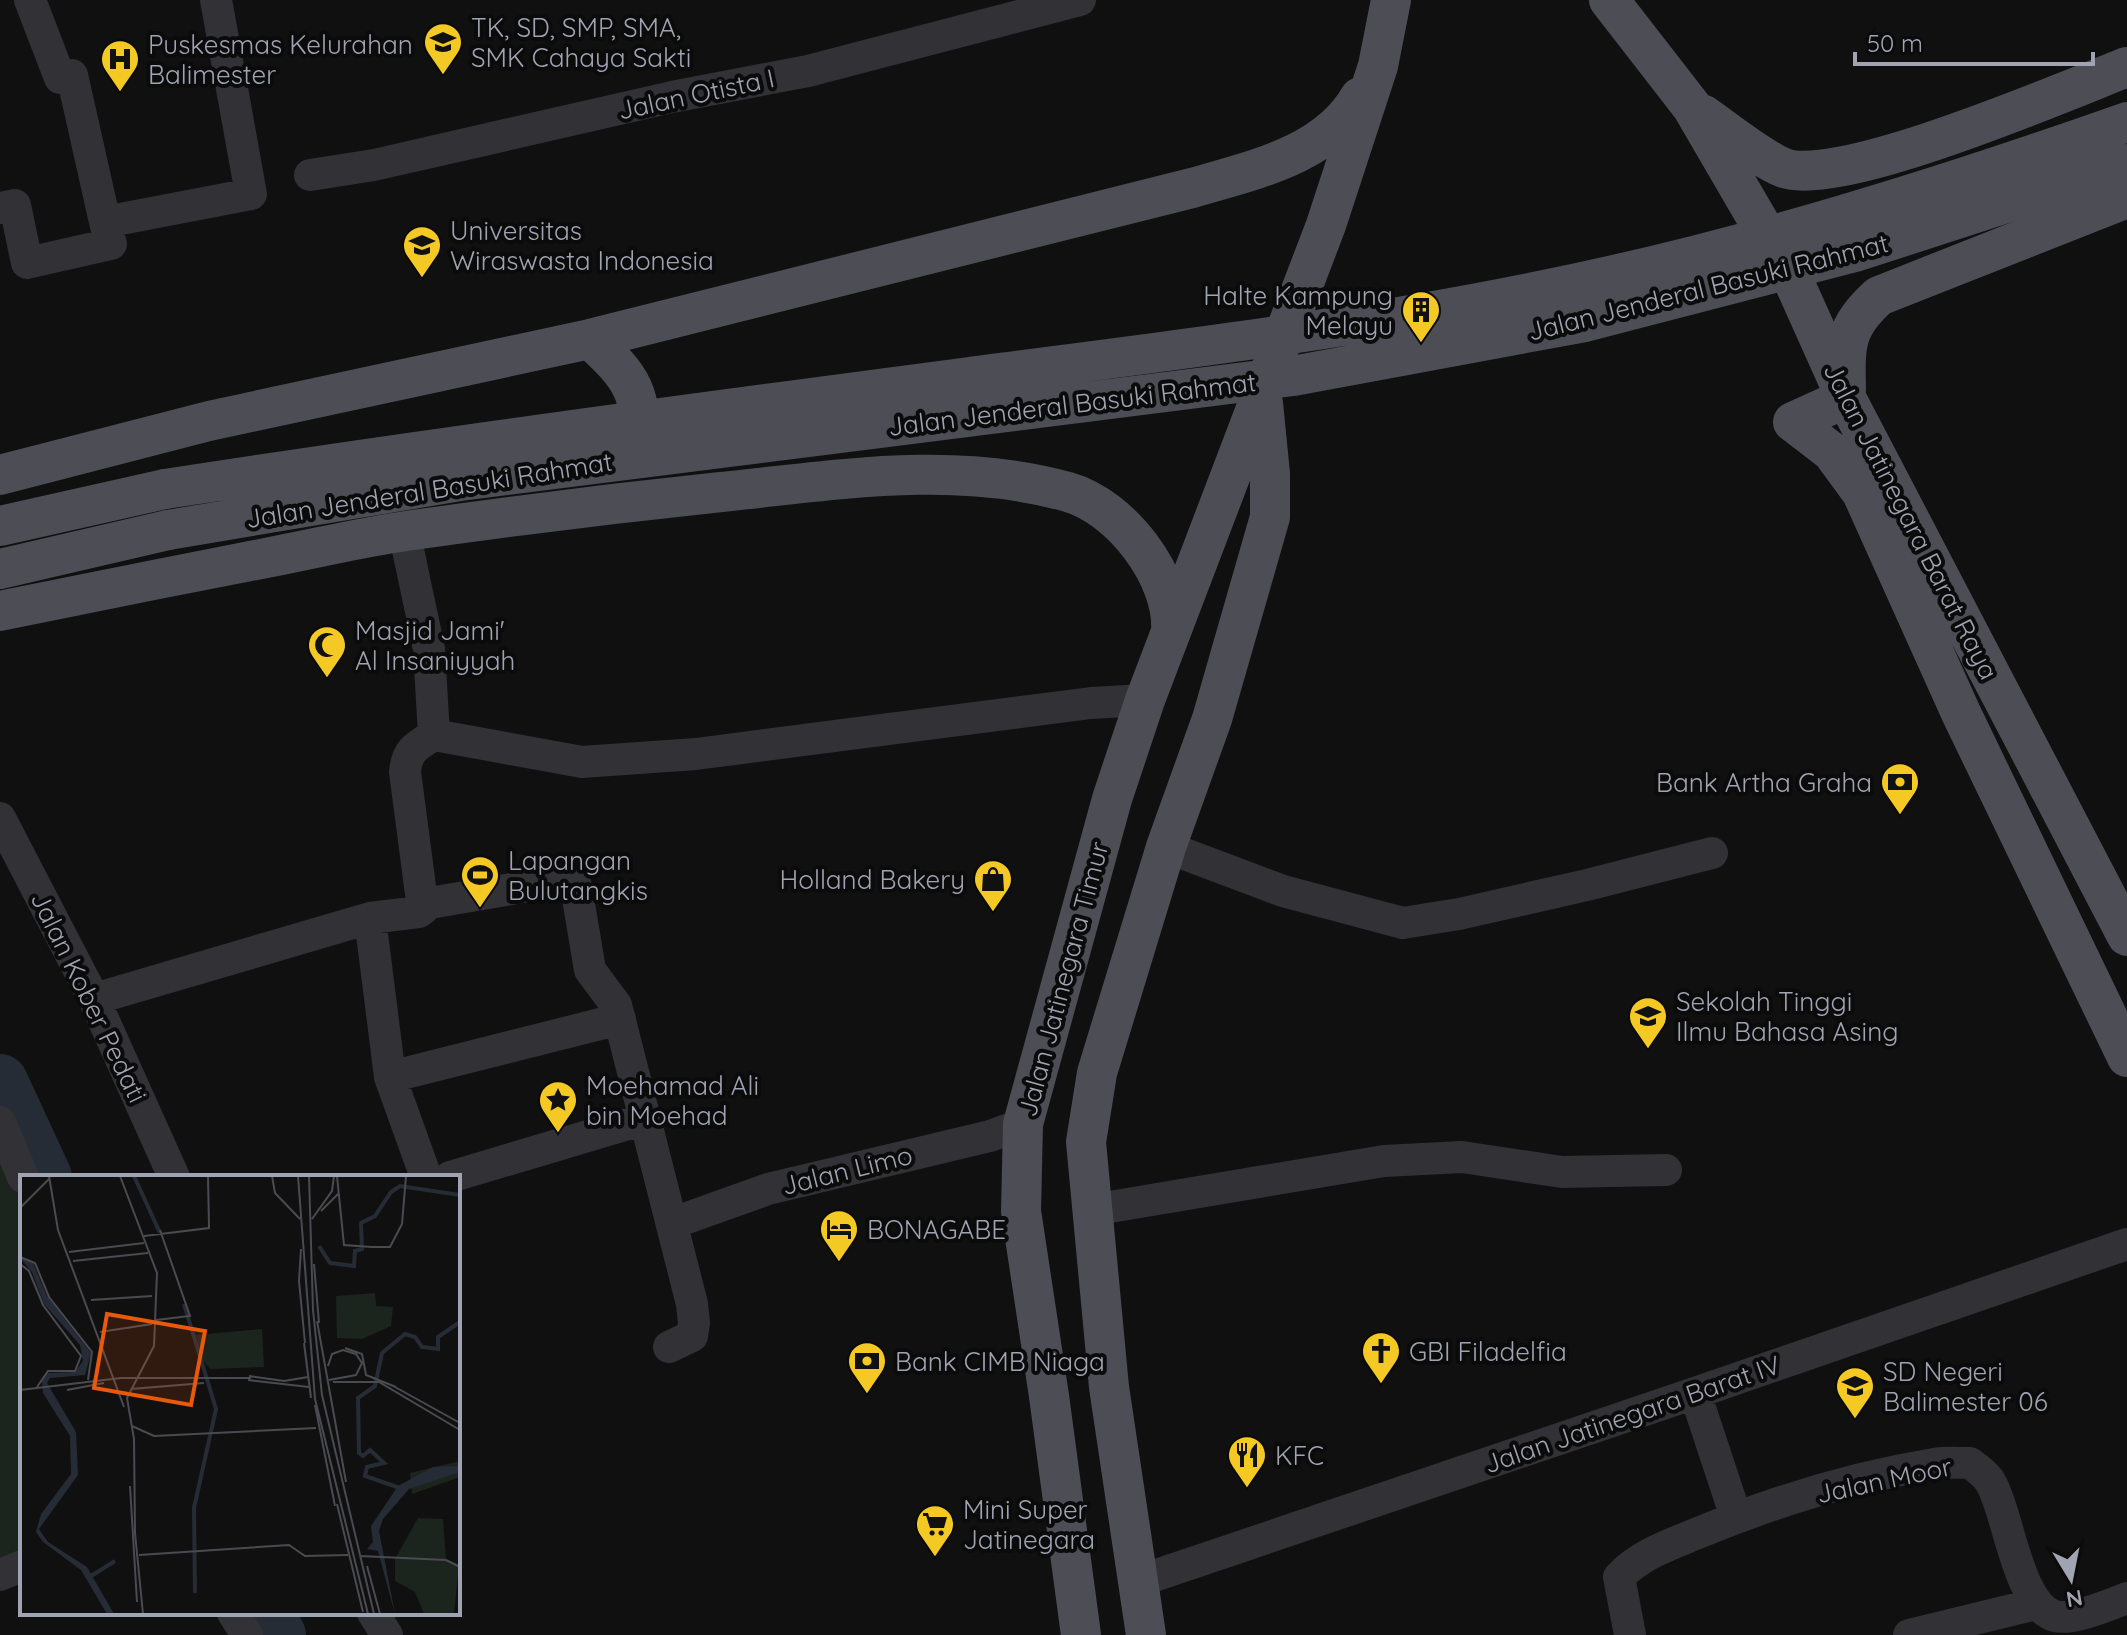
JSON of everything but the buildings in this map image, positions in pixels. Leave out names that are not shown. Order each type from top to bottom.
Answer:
[{"type":"main road","points":[[0,475],[209,421],[590,339],[1177,192],[1277,163],[1330,133],[1352,111],[1378,66],[1391,0]]},
{"type":"main road","points":[[1609,0],[1692,107],[1782,167],[1805,172],[1837,168],[1937,139],[2116,72]]},
{"type":"main road","name":"Jalan Jatinegara Timur","points":[[1081,1635],[1021,1211],[1023,1124],[1112,799],[1145,700],[1326,225],[1378,66]]},
{"type":"main road","points":[[2116,72],[2089,101],[2081,138],[2099,183],[2108,191],[2127,198]]},
{"type":"main road","name":"Jalan Jatinegara Barat Raya","points":[[1692,107],[1794,282],[1846,398],[2127,936]]},
{"type":"main road","name":"Jalan Jenderal Basuki Rahmat","points":[[0,526],[165,489],[447,446],[1293,334],[1529,293],[1723,250],[1854,213],[1967,178],[2127,122]]},
{"type":"main road","name":"Jalan Jenderal Basuki Rahmat","points":[[0,569],[168,530],[460,481],[1293,376],[1570,325],[1855,252],[2127,164]]},
{"type":"main road","points":[[1846,398],[1846,341],[1852,325],[1879,296],[2127,198]]},
{"type":"main road","points":[[590,339],[627,376],[639,408],[641,454],[638,466],[607,504]]},
{"type":"main road","name":"Jalan Jatinegara Timur","points":[[1146,1635],[1109,1387],[1086,1142],[1097,1073],[1166,847],[1212,719],[1270,517],[1270,474],[1262,395]]},
{"type":"main road","name":"Jalan Jatinegara Barat Raya","points":[[1846,398],[1793,422],[1832,452],[1862,493],[1961,713],[2127,1057]]},
{"type":"main road","name":"Jalan Jenderal Basuki Rahmat","points":[[0,611],[404,531],[607,504],[892,474],[990,476],[1071,493],[1094,504],[1114,518],[1140,546],[1161,580],[1168,596],[1171,632]]},
{"type":"main road","points":[[1049,1396],[1109,1387]]},
{"type":"street","points":[[0,208],[15,205],[27,263],[111,244],[72,75],[60,78],[30,0]]},
{"type":"street","points":[[105,222],[251,194],[216,0]]},
{"type":"street","name":"Jalan Otista I","points":[[310,175],[374,165],[672,97],[808,71],[1080,0]]},
{"type":"street","points":[[404,531],[429,649],[434,735]]},
{"type":"street","points":[[94,999],[370,918],[423,909],[405,772],[406,758],[410,752],[434,735],[582,762],[696,754],[1091,703],[1145,700]]},
{"type":"street","name":"Jalan Kober Pedati","points":[[0,818],[94,999],[173,1175]]},
{"type":"street","points":[[1166,847],[1283,891],[1403,923],[1459,914],[1712,853]]},
{"type":"street","points":[[424,904],[564,880],[573,883],[579,892],[590,970],[616,1005],[673,1223],[694,1323],[692,1336],[669,1347]]},
{"type":"street","points":[[370,918],[390,1077],[425,1175]]},
{"type":"street","points":[[390,1077],[620,1019]]},
{"type":"street","points":[[457,1175],[645,1119]]},
{"type":"street","points":[[0,1122],[22,1175]]},
{"type":"street","name":"Jalan Limo","points":[[673,1223],[768,1189],[990,1136],[1023,1124]]},
{"type":"street","points":[[1092,1210],[1384,1161],[1462,1157],[1562,1172],[1666,1170]]},
{"type":"street","name":"Jalan Jatinegara Barat IV","points":[[1136,1582],[2127,1244]]},
{"type":"street","points":[[1695,1393],[1736,1517]]},
{"type":"street","name":"Jalan Moor","points":[[1630,1635],[1619,1577],[1633,1563],[1650,1553],[1736,1517],[1865,1478],[1937,1464],[1970,1463],[1992,1485],[2036,1604]]},
{"type":"street","points":[[0,1575],[20,1567]]},
{"type":"street","points":[[1909,1635],[2036,1604],[2056,1617],[2070,1616],[2127,1598]]},
{"type":"street","points":[[234,1615],[247,1635]]},
{"type":"street","points":[[374,1615],[387,1635]]},
{"type":"shaded area","points":[[0,1122],[21,1175],[20,1568],[0,1575]]},
{"type":"waterway","points":[[0,1082],[43,1175]]},
{"type":"waterway","points":[[265,1615],[278,1635]]},
{"type":"place","name":"TK, SD, SMP, SMA, SMK Cahaya Sakti","points":[[443,76]]},
{"type":"place","name":"Puskesmas Kelurahan Balimester","points":[[120,93]]},
{"type":"place","name":"Universitas Wiraswasta Indonesia","points":[[422,279]]},
{"type":"place","name":"Halte Kampung Melayu","points":[[1421,344]]},
{"type":"place","name":"Masjid Jami' Al Insaniyyah","points":[[327,679]]},
{"type":"place","name":"Bank Artha Graha","points":[[1900,816]]},
{"type":"place","name":"Lapangan Bulutangkis","points":[[480,909]]},
{"type":"place","name":"Holland Bakery","points":[[993,913]]},
{"type":"place","name":"Sekolah Tinggi Ilmu Bahasa Asing","points":[[1648,1050]]},
{"type":"place","name":"Moehamad Ali bin Moehad","points":[[558,1134]]},
{"type":"place","name":"BONAGABE","points":[[839,1263]]},
{"type":"place","name":"GBI Filadelfia","points":[[1381,1385]]},
{"type":"place","name":"Bank CIMB Niaga","points":[[867,1395]]},
{"type":"place","name":"SD Negeri Balimester 06","points":[[1855,1420]]},
{"type":"place","name":"KFC","points":[[1247,1489]]},
{"type":"place","name":"Mini Super Jatinegara","points":[[935,1558]]}]
